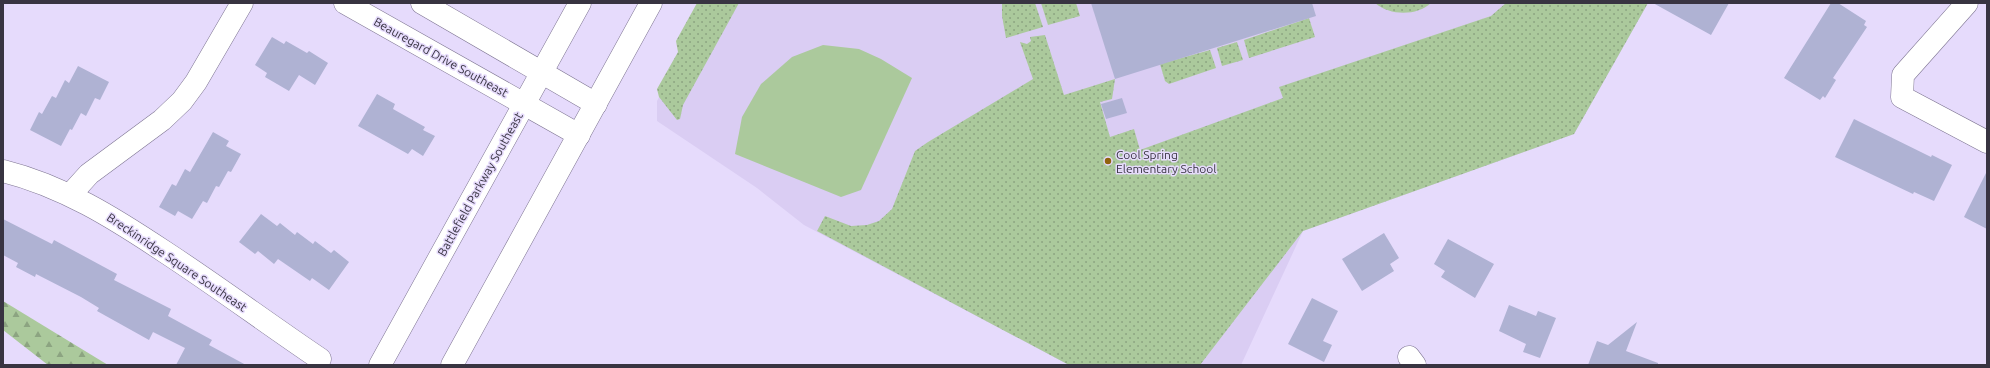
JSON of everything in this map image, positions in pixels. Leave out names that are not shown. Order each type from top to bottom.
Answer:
[{"type":"street","points":[[70,195],[89,174],[162,120],[182,101],[196,82],[242,3]]},
{"type":"street","name":"Beauregard Drive Southeast","points":[[345,3],[524,103],[578,135]]},
{"type":"street","points":[[422,3],[543,71],[596,104]]},
{"type":"street","name":"Battlefield Parkway Southeast","points":[[380,365],[580,3]]},
{"type":"street","points":[[452,365],[651,3]]},
{"type":"street","points":[[1967,3],[1903,75],[1902,97],[1987,142]]},
{"type":"street","name":"Breckinridge Square Southeast","points":[[3,171],[30,178],[70,195],[122,223],[211,282],[320,359]]},
{"type":"shaded area","name":"Cool Spring Elementary School","points":[[709,3],[1648,3],[1574,134],[1303,231],[1241,365],[1069,365],[804,225],[757,188],[657,121],[657,101]]},
{"type":"green space","points":[[697,3],[739,3],[683,105],[680,119],[677,120],[659,97],[657,89],[678,52],[676,41]]},
{"type":"green space","points":[[1002,3],[1035,3],[1043,27],[1006,38],[1002,16]]},
{"type":"green space","points":[[1041,3],[1076,3],[1080,16],[1048,25]]},
{"type":"green space","points":[[1375,3],[1431,3],[1418,10],[1403,13],[1388,10]]},
{"type":"green space","points":[[1506,3],[1648,3],[1574,134],[1303,231],[1200,365],[1069,365],[817,231],[825,216],[851,226],[867,225],[879,221],[892,209],[915,151],[1033,79],[1020,42],[1027,44],[1031,41],[1030,37],[1045,35],[1064,95],[1115,79],[1112,99],[1100,102],[1110,137],[1134,129],[1140,150],[1283,98],[1279,87],[1491,16]]},
{"type":"green space","points":[[1309,18],[1315,37],[1249,58],[1244,40]]},
{"type":"green space","points":[[1237,42],[1243,60],[1222,66],[1217,48]]},
{"type":"green space","points":[[823,45],[859,49],[881,59],[912,78],[861,190],[841,197],[735,154],[742,117],[761,84],[792,57]]},
{"type":"green space","points":[[1210,50],[1216,68],[1169,84],[1165,81],[1160,64]]},
{"type":"green space","points":[[3,301],[108,365],[48,365],[3,330]]},
{"type":"building","points":[[1091,3],[1312,3],[1316,16],[1115,79]]},
{"type":"building","points":[[1653,3],[1729,3],[1711,35]]},
{"type":"building","points":[[1831,3],[1838,3],[1866,21],[1864,25],[1867,27],[1833,78],[1836,80],[1825,98],[1823,96],[1820,100],[1784,78]]},
{"type":"building","points":[[272,37],[284,44],[286,41],[307,53],[309,51],[328,63],[315,85],[299,75],[289,91],[265,77],[267,73],[255,65]]},
{"type":"building","points":[[78,66],[109,82],[100,100],[95,98],[86,116],[81,113],[61,146],[30,130],[39,112],[42,114],[52,96],[56,98],[65,80],[69,83]]},
{"type":"building","points":[[377,94],[395,104],[393,109],[425,127],[423,130],[435,136],[423,156],[412,149],[408,154],[358,126]]},
{"type":"building","points":[[1122,98],[1127,113],[1106,119],[1101,104]]},
{"type":"building","points":[[1854,119],[1931,157],[1932,155],[1952,165],[1934,201],[1914,192],[1913,194],[1835,157]]},
{"type":"building","points":[[213,132],[229,141],[226,146],[241,154],[231,172],[228,171],[219,187],[216,186],[207,203],[203,201],[192,219],[178,211],[175,216],[159,207],[172,184],[176,186],[185,169],[190,172]]},
{"type":"building","points":[[1987,171],[1987,229],[1964,217]]},
{"type":"building","points":[[261,214],[277,226],[280,223],[295,235],[297,232],[313,244],[315,241],[331,253],[334,250],[349,262],[329,290],[312,278],[310,281],[278,259],[274,264],[258,251],[255,254],[239,242]]},
{"type":"building","points":[[3,219],[52,244],[54,240],[117,274],[114,280],[171,309],[168,316],[212,340],[209,345],[246,365],[176,365],[185,348],[153,332],[149,340],[97,311],[99,308],[81,297],[36,274],[35,277],[16,267],[18,263],[3,255]]},
{"type":"building","points":[[1384,233],[1399,258],[1390,264],[1394,271],[1362,291],[1342,259]]},
{"type":"building","points":[[1448,239],[1494,264],[1475,298],[1441,277],[1445,271],[1434,264]]},
{"type":"building","points":[[1312,298],[1338,311],[1323,341],[1332,345],[1324,362],[1288,344]]},
{"type":"building","points":[[1509,305],[1536,316],[1538,311],[1556,318],[1540,358],[1523,352],[1526,344],[1499,331]]},
{"type":"building","points":[[1637,322],[1626,351],[1658,363],[1658,365],[1588,365],[1597,341],[1608,345]]},
{"type":"place","name":"Cool Spring Elementary School","points":[[1108,161]]}]
